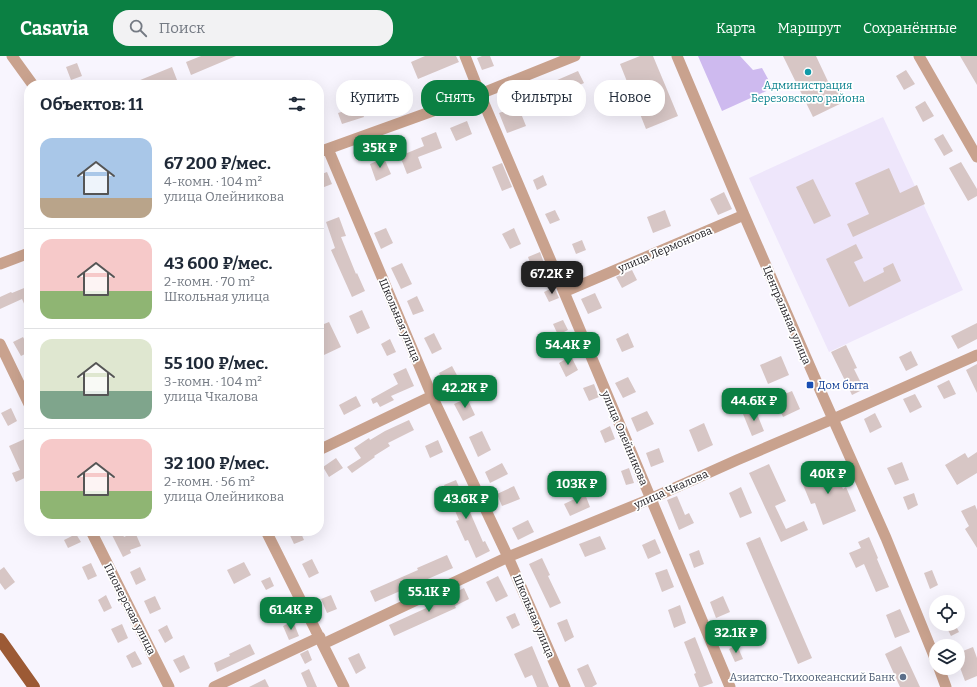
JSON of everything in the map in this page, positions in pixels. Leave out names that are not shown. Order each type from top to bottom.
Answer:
[{"type":"main road","points":[[0,639],[34,687]]},
{"type":"street","points":[[12,56],[29,80]]},
{"type":"street","name":"улица Олейникова","points":[[465,56],[474,80]]},
{"type":"street","points":[[489,90],[576,56]]},
{"type":"street","name":"Центральная улица","points":[[677,56],[744,215],[886,538],[929,644]]},
{"type":"street","points":[[919,56],[977,158]]},
{"type":"street","points":[[324,151],[421,115]]},
{"type":"street","name":"улица Олейникова","points":[[489,115],[730,687]]},
{"type":"street","name":"Школьная улица","points":[[324,153],[432,396],[508,557],[565,687]]},
{"type":"street","name":"улица Лермонтова","points":[[564,292],[744,215]]},
{"type":"street","points":[[0,264],[24,255]]},
{"type":"street","points":[[0,344],[24,394]]},
{"type":"street","name":"улица Чкалова","points":[[214,687],[321,641],[508,557],[650,498],[977,355]]},
{"type":"street","points":[[324,448],[432,396]]},
{"type":"street","name":"Пионерская улица","points":[[94,536],[169,687]]},
{"type":"street","points":[[268,536],[344,687]]},
{"type":"street","points":[[942,675],[946,687]]},
{"type":"shaded area","points":[[698,56],[740,56],[753,70],[762,68],[773,88],[722,111]]},
{"type":"shaded area","points":[[883,117],[963,290],[829,352],[749,178]]},
{"type":"building","points":[[201,56],[236,56],[191,75],[186,62]]},
{"type":"building","points":[[425,56],[456,56],[459,62],[418,79],[411,62]]},
{"type":"building","points":[[482,56],[490,56],[494,66],[482,70],[477,58]]},
{"type":"building","points":[[640,56],[653,56],[663,80],[626,80],[620,64]]},
{"type":"building","name":"Администрация Березовского района","points":[[783,56],[816,56],[832,90],[839,87],[846,101],[813,117]]},
{"type":"building","points":[[960,56],[977,56],[977,85]]},
{"type":"building","points":[[77,63],[82,76],[71,80],[66,67]]},
{"type":"building","points":[[172,67],[177,80],[140,80]]},
{"type":"building","points":[[906,70],[915,84],[904,90],[896,76]]},
{"type":"building","points":[[578,71],[582,80],[557,80]]},
{"type":"building","points":[[665,85],[678,116],[646,129],[641,116],[665,116]]},
{"type":"building","points":[[925,101],[934,116],[923,122],[915,107]]},
{"type":"building","points":[[339,116],[364,117],[342,124]]},
{"type":"building","points":[[500,116],[522,116],[526,126],[507,133]]},
{"type":"building","points":[[467,121],[472,134],[456,141],[450,128]]},
{"type":"building","points":[[436,132],[442,148],[418,157],[422,168],[407,174],[400,156],[424,146],[421,138]]},
{"type":"building","points":[[943,134],[953,151],[944,156],[934,139]]},
{"type":"building","points":[[384,158],[391,174],[376,181],[370,164]]},
{"type":"building","points":[[961,162],[977,189],[977,196],[968,201],[949,168]]},
{"type":"building","points":[[502,163],[512,187],[502,191],[492,167]]},
{"type":"building","points":[[889,168],[900,193],[917,185],[925,204],[853,237],[847,224],[869,214],[855,183]]},
{"type":"building","points":[[327,172],[332,184],[324,187],[324,173]]},
{"type":"building","points":[[543,175],[547,185],[537,190],[533,180]]},
{"type":"building","points":[[813,179],[831,216],[814,224],[796,187]]},
{"type":"building","points":[[724,192],[732,209],[718,215],[710,199]]},
{"type":"building","points":[[555,210],[560,220],[550,224],[545,214]]},
{"type":"building","points":[[665,210],[671,226],[653,233],[647,217]]},
{"type":"building","points":[[339,217],[346,236],[341,237],[356,274],[357,273],[365,291],[352,297],[331,250],[335,248],[326,222]]},
{"type":"building","points":[[386,228],[393,243],[381,249],[374,233]]},
{"type":"building","points":[[514,228],[521,244],[510,249],[502,234]]},
{"type":"building","points":[[582,240],[586,250],[576,254],[572,244]]},
{"type":"building","points":[[856,244],[863,258],[854,262],[864,282],[884,272],[883,268],[893,263],[901,281],[849,307],[826,259]]},
{"type":"building","points":[[540,252],[544,263],[532,268],[528,257]]},
{"type":"building","points":[[402,263],[412,284],[401,289],[391,268]]},
{"type":"building","points":[[632,270],[637,280],[622,288],[616,277]]},
{"type":"building","points":[[554,287],[559,298],[549,302],[544,292]]},
{"type":"building","points":[[24,288],[24,304],[22,299],[0,309],[0,297],[11,292],[12,293]]},
{"type":"building","points":[[595,293],[602,308],[588,314],[581,299]]},
{"type":"building","points":[[417,296],[424,311],[413,315],[407,301]]},
{"type":"building","points":[[362,310],[370,328],[357,334],[349,316]]},
{"type":"building","points":[[563,320],[568,330],[558,335],[553,324]]},
{"type":"building","points":[[329,322],[341,347],[324,355],[324,324]]},
{"type":"building","points":[[977,323],[977,339],[958,349],[951,336]]},
{"type":"building","points":[[434,333],[442,349],[432,354],[424,338]]},
{"type":"building","points":[[628,333],[634,347],[622,352],[616,339]]},
{"type":"building","points":[[23,337],[24,354],[21,356],[13,342]]},
{"type":"building","points":[[390,339],[396,352],[387,356],[381,344]]},
{"type":"building","points":[[846,345],[857,368],[854,369],[864,389],[852,395],[831,352]]},
{"type":"building","points":[[911,351],[918,365],[906,371],[899,357]]},
{"type":"building","points":[[571,356],[578,370],[566,377],[559,363]]},
{"type":"building","points":[[781,356],[789,375],[768,384],[760,365]]},
{"type":"building","points":[[977,364],[977,393],[966,370]]},
{"type":"building","points":[[452,366],[459,379],[445,386],[439,373]]},
{"type":"building","points":[[406,368],[414,386],[391,396],[394,400],[380,407],[377,402],[373,404],[371,399],[398,384],[393,374]]},
{"type":"building","points":[[628,377],[636,392],[623,398],[615,383]]},
{"type":"building","points":[[949,380],[956,394],[944,399],[937,386]]},
{"type":"building","points":[[594,384],[599,397],[589,401],[583,388]]},
{"type":"building","points":[[792,391],[800,409],[783,417],[775,398]]},
{"type":"building","points":[[915,394],[922,407],[910,413],[903,399]]},
{"type":"building","points":[[356,396],[361,406],[344,415],[339,405]]},
{"type":"building","points":[[467,398],[475,415],[463,421],[454,404]]},
{"type":"building","points":[[11,408],[17,421],[8,426],[1,413]]},
{"type":"building","points":[[755,409],[764,431],[752,436],[743,414]]},
{"type":"building","points":[[647,411],[654,424],[637,432],[631,418]]},
{"type":"building","points":[[875,413],[882,427],[870,433],[864,419]]},
{"type":"building","points":[[409,420],[414,430],[388,443],[390,446],[352,473],[347,467],[361,458],[354,448],[369,438],[370,440]]},
{"type":"building","points":[[704,423],[713,445],[698,452],[689,430]]},
{"type":"building","points":[[610,426],[615,439],[605,443],[600,431]]},
{"type":"building","points":[[482,431],[491,450],[478,457],[469,437]]},
{"type":"building","points":[[24,439],[24,478],[16,482],[12,473],[20,470],[9,446]]},
{"type":"building","points":[[438,440],[443,452],[430,458],[425,446]]},
{"type":"building","points":[[659,448],[664,462],[651,467],[646,453]]},
{"type":"building","points":[[977,452],[977,473],[957,485],[945,465],[965,453],[968,458]]},
{"type":"building","points":[[336,458],[343,468],[329,477],[324,466]]},
{"type":"building","points":[[902,462],[909,480],[895,485],[887,468]]},
{"type":"building","points":[[502,463],[508,474],[490,483],[485,472]]},
{"type":"building","points":[[769,464],[786,501],[775,506],[786,529],[804,521],[808,530],[781,542],[749,473]]},
{"type":"building","points":[[833,466],[843,489],[846,487],[856,511],[823,525],[815,503],[811,504],[801,480]]},
{"type":"building","points":[[629,468],[634,483],[626,485],[621,471]]},
{"type":"building","points":[[456,480],[483,542],[485,541],[490,551],[476,558],[468,540],[465,541],[456,521],[459,520],[444,485]]},
{"type":"building","points":[[514,486],[520,499],[502,506],[497,494]]},
{"type":"building","points":[[741,487],[752,513],[740,518],[729,493]]},
{"type":"building","points":[[914,493],[918,505],[908,510],[903,497]]},
{"type":"building","points":[[585,494],[590,507],[570,516],[564,504]]},
{"type":"building","points":[[677,496],[685,515],[689,513],[694,523],[679,530],[667,500]]},
{"type":"building","points":[[975,505],[977,510],[977,548],[965,529],[969,526],[961,511]]},
{"type":"building","points":[[528,520],[534,532],[518,540],[512,528]]},
{"type":"building","points":[[72,536],[77,536],[81,542],[68,548],[64,540]]},
{"type":"building","points":[[112,536],[137,536],[141,546],[130,550],[131,553],[123,557]]},
{"type":"building","points":[[290,536],[302,536],[304,540],[294,544]]},
{"type":"building","points":[[600,536],[606,549],[585,557],[579,544]]},
{"type":"building","points":[[760,537],[812,658],[798,664],[746,543]]},
{"type":"building","points":[[869,537],[889,587],[876,592],[864,564],[856,568],[849,553],[861,548],[858,542]]},
{"type":"building","points":[[655,539],[661,553],[648,559],[642,545]]},
{"type":"building","points":[[699,550],[704,564],[694,568],[689,554]]},
{"type":"building","points":[[447,555],[453,568],[375,602],[370,591],[418,570],[417,568]]},
{"type":"building","points":[[542,558],[550,575],[548,576],[561,603],[550,608],[529,564]]},
{"type":"building","points":[[312,559],[319,573],[309,578],[302,564]]},
{"type":"building","points":[[244,562],[251,575],[234,584],[227,570]]},
{"type":"building","points":[[91,563],[97,576],[88,580],[82,567]]},
{"type":"building","points":[[4,567],[15,582],[5,590],[0,583],[0,570]]},
{"type":"building","points":[[140,567],[146,580],[136,585],[130,572]]},
{"type":"building","points":[[667,569],[674,587],[662,592],[655,573]]},
{"type":"building","points":[[932,570],[938,585],[930,589],[924,573]]},
{"type":"building","points":[[498,576],[508,596],[496,602],[486,582]]},
{"type":"building","points":[[270,577],[274,586],[266,590],[261,581]]},
{"type":"building","points":[[464,588],[469,599],[455,606],[456,608],[394,636],[389,625],[457,594],[456,592]]},
{"type":"building","points":[[106,595],[112,608],[104,612],[98,600]]},
{"type":"building","points":[[331,595],[337,609],[327,613],[321,599]]},
{"type":"building","points":[[155,596],[161,609],[150,614],[144,601]]},
{"type":"building","points":[[723,596],[730,612],[716,618],[710,602]]},
{"type":"building","points":[[276,604],[279,613],[268,618],[264,609]]},
{"type":"building","points":[[680,605],[686,623],[674,628],[668,610]]},
{"type":"building","points":[[900,609],[910,632],[895,638],[886,615]]},
{"type":"building","points":[[515,613],[520,625],[512,629],[506,617]]},
{"type":"building","points":[[567,619],[574,637],[565,642],[557,623]]},
{"type":"building","points":[[293,621],[299,636],[289,640],[283,626]]},
{"type":"building","points":[[122,624],[128,638],[118,643],[111,629]]},
{"type":"building","points":[[167,625],[173,638],[165,643],[158,630]]},
{"type":"building","points":[[948,631],[958,631],[959,632],[951,636]]},
{"type":"building","points":[[695,637],[713,683],[702,687],[699,687],[694,674],[696,673],[684,642]]},
{"type":"building","points":[[250,644],[255,654],[217,672],[214,663],[230,656],[229,654]]},
{"type":"building","points":[[737,645],[743,659],[735,662],[729,649]]},
{"type":"building","points":[[532,646],[549,687],[537,687],[532,675],[525,678],[514,654]]},
{"type":"building","points":[[901,646],[920,687],[900,687],[885,654]]},
{"type":"building","points":[[973,647],[977,658],[977,676],[965,681],[963,675],[965,675],[965,650]]},
{"type":"building","points":[[308,650],[312,660],[305,664],[300,654]]},
{"type":"building","points":[[135,651],[142,664],[132,668],[126,656]]},
{"type":"building","points":[[359,653],[366,668],[356,674],[348,658]]},
{"type":"building","points":[[184,655],[190,668],[180,673],[173,660]]},
{"type":"building","points":[[588,664],[597,684],[592,687],[585,687],[577,669]]},
{"type":"building","points":[[309,669],[317,687],[307,687],[301,673]]},
{"type":"building","points":[[265,679],[269,687],[249,687]]},
{"type":"place","name":"Администрация Березовского района","points":[[808,72]]},
{"type":"place","name":"Дом быта","points":[[810,385]]},
{"type":"place","name":"Азиатско-Тихоокеанский Банк","points":[[903,677]]}]
